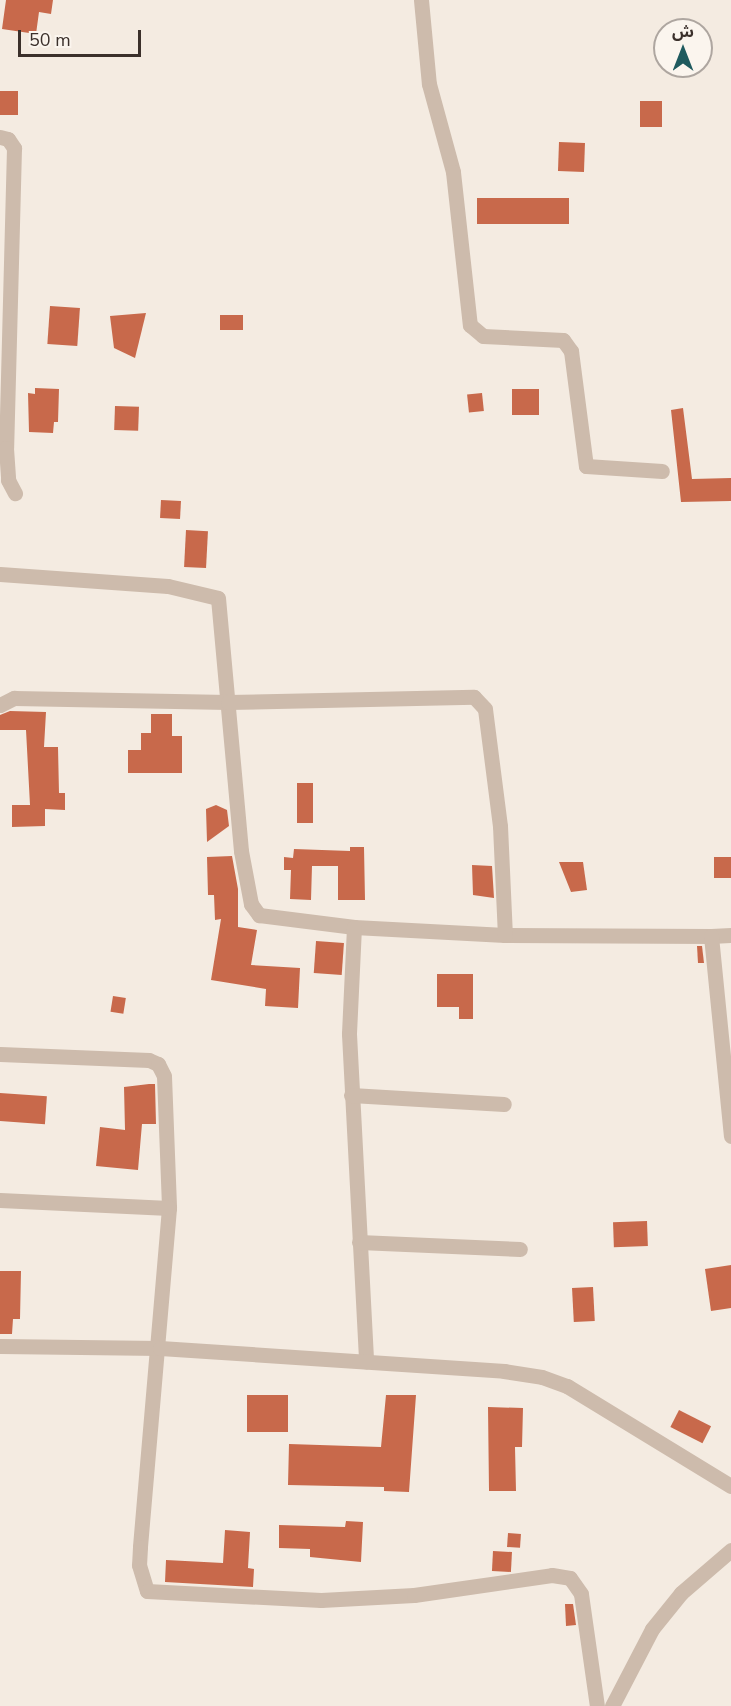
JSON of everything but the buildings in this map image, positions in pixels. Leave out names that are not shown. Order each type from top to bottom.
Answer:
[{"type":"street","points":[[421,0],[429,84],[436,120],[451,156],[470,326],[483,336],[563,340],[571,351],[586,466],[662,471]]},
{"type":"street","points":[[0,136],[8,139],[14,148],[6,448],[8,480],[15,493]]},
{"type":"street","points":[[0,574],[168,586],[215,595],[220,604],[242,851],[251,904],[259,915],[354,927],[504,935],[731,935]]},
{"type":"street","points":[[0,705],[14,698],[228,702],[468,694],[479,700],[485,709],[500,826],[504,935]]},
{"type":"street","points":[[354,927],[349,1034],[366,1362]]},
{"type":"street","points":[[711,936],[731,1136]]},
{"type":"street","points":[[0,1054],[149,1059],[158,1064],[164,1076],[169,1208],[160,1348],[140,1547],[139,1565],[147,1591],[321,1600],[414,1594],[552,1575],[570,1578],[581,1594],[597,1706]]},
{"type":"street","points":[[351,1095],[504,1104]]},
{"type":"street","points":[[0,1200],[169,1208]]},
{"type":"street","points":[[359,1242],[520,1249]]},
{"type":"street","points":[[0,1346],[160,1348],[542,1377],[567,1386],[731,1486]]},
{"type":"street","points":[[612,1706],[652,1629],[681,1593],[731,1550]]}]
